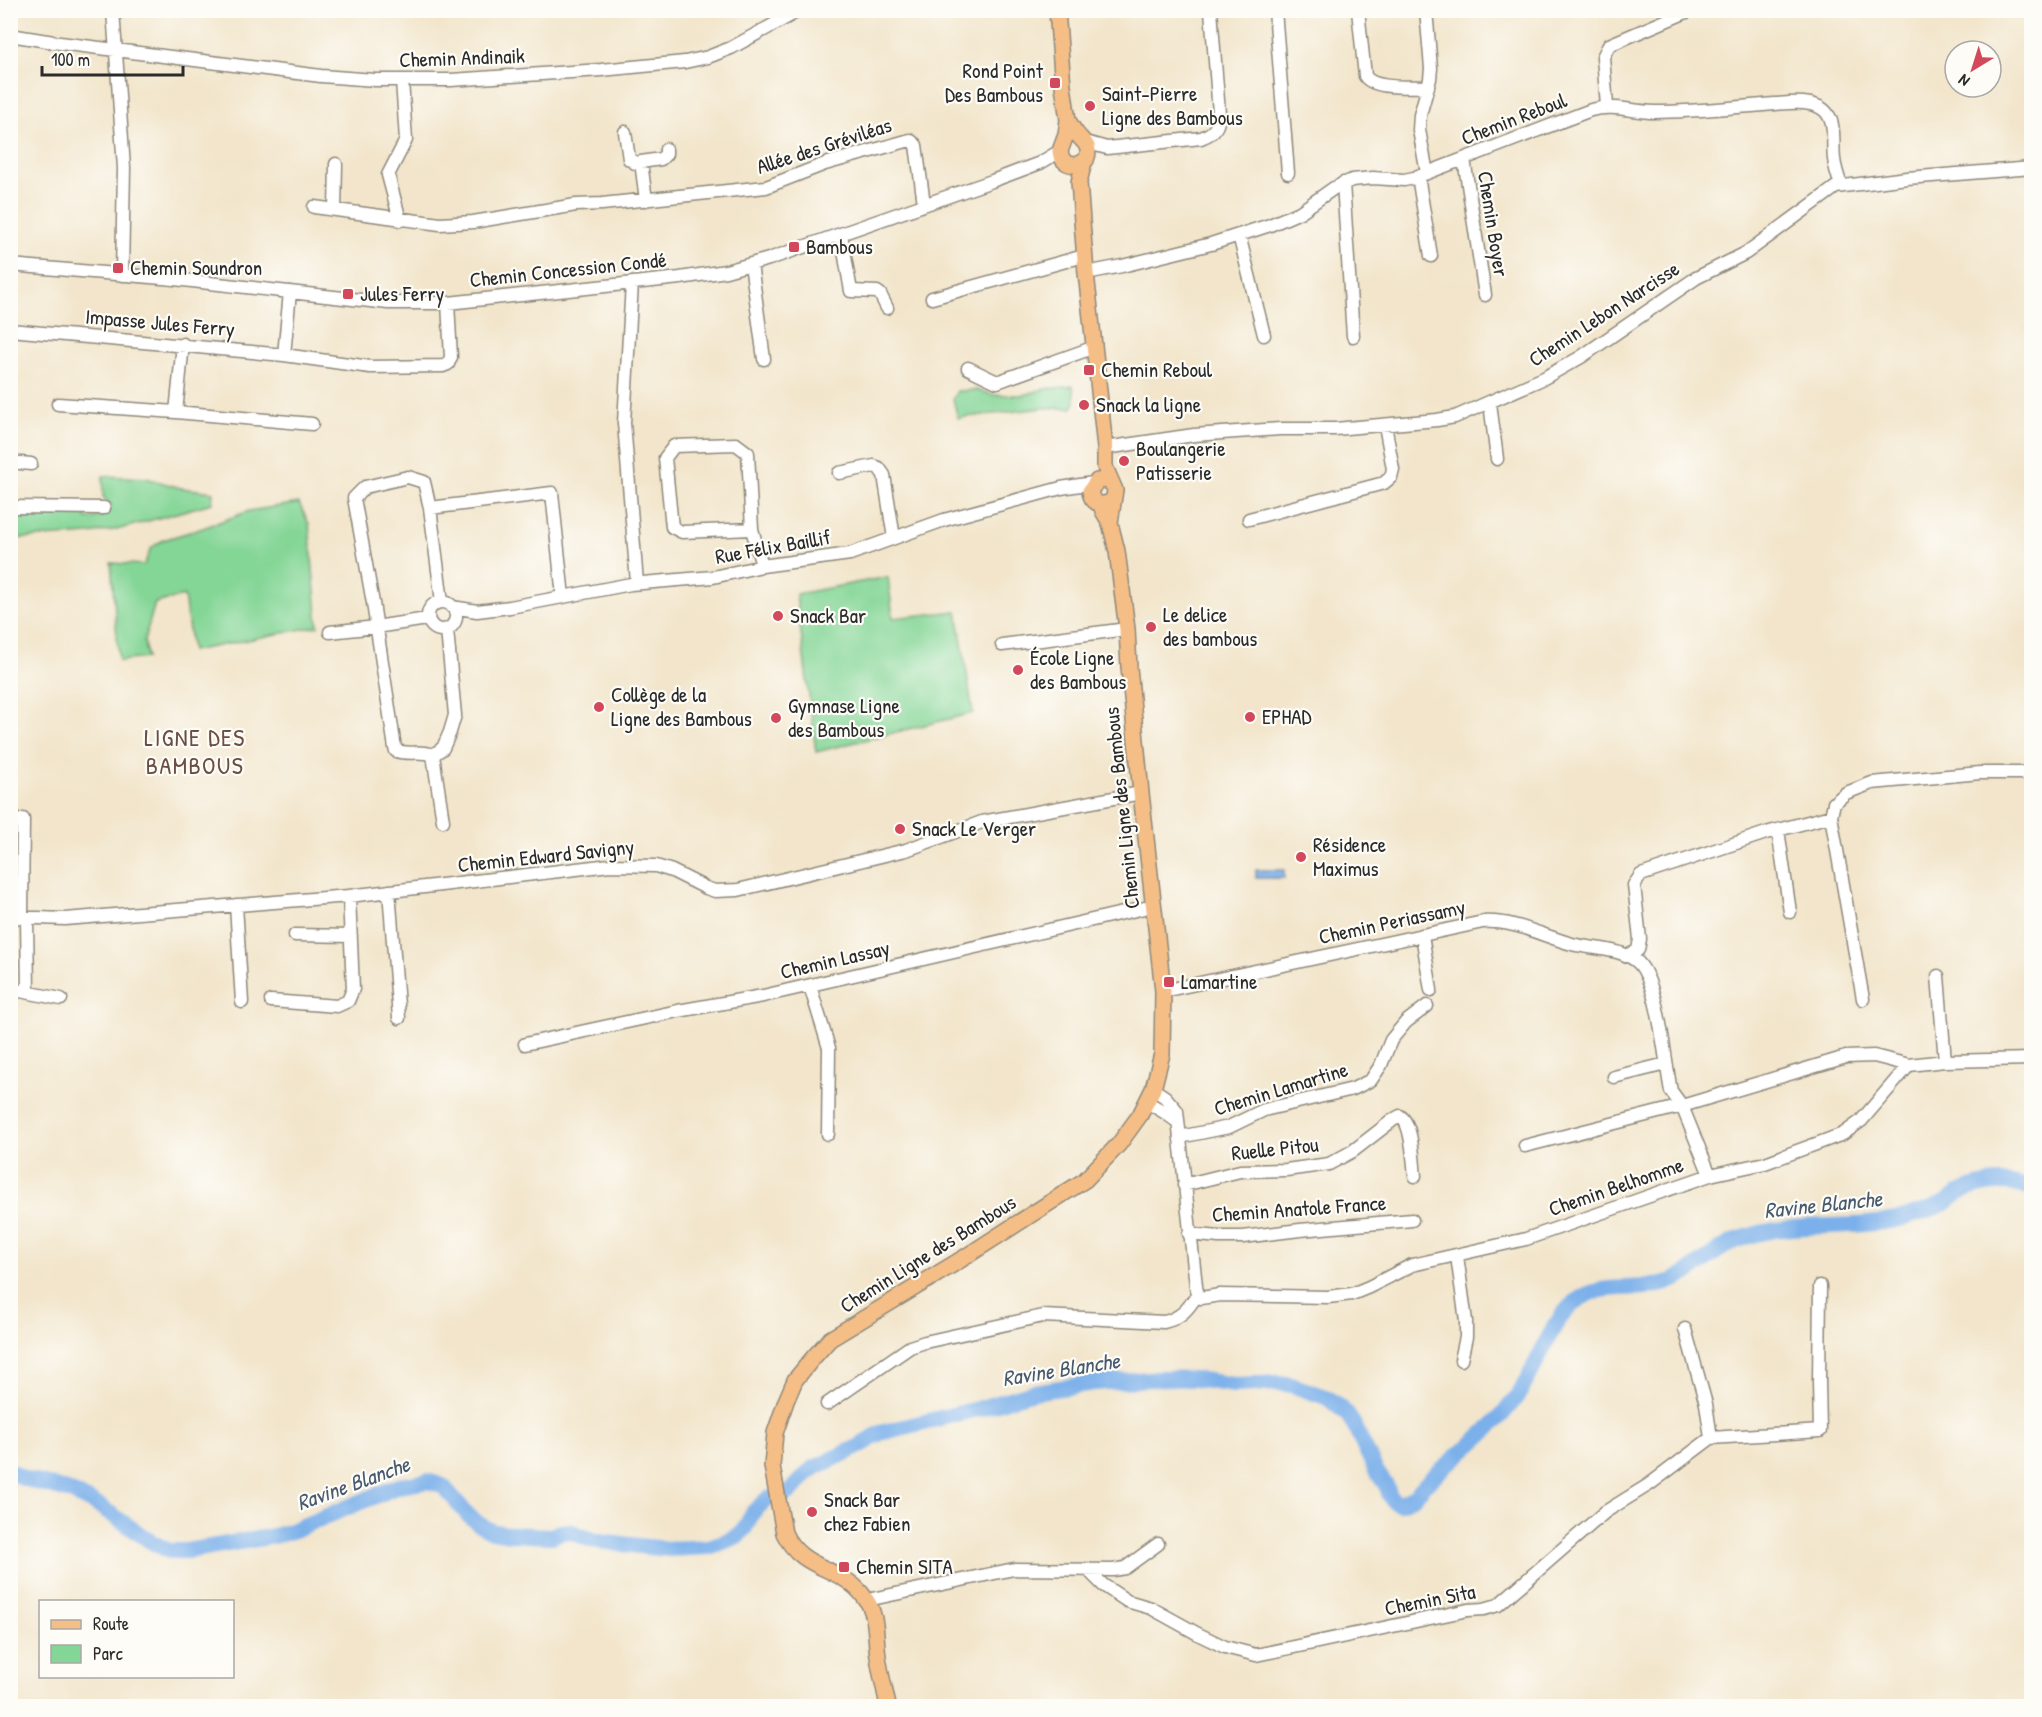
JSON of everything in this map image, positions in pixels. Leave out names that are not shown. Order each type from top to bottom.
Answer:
[{"type":"main road","points":[[1057,10],[1062,86],[1068,120],[1084,150]]},
{"type":"main road","points":[[1063,154],[1068,120]]},
{"type":"main road","points":[[1063,154],[1072,137],[1084,150]]},
{"type":"main road","points":[[1063,154],[1077,165],[1084,150]]},
{"type":"main road","name":"Chemin Ligne des Bambous","points":[[867,1600],[854,1585],[796,1552],[789,1543],[781,1522],[772,1466],[775,1433],[795,1380],[830,1339],[962,1259],[1078,1186],[1091,1175],[1119,1144],[1150,1096],[1162,1054],[1163,991],[1141,793],[1127,629],[1117,551],[1110,523],[1102,511],[1101,491],[1105,448],[1084,256],[1079,182],[1084,150]]},
{"type":"main road","name":"Chemin Ligne des Bambous","points":[[1063,154],[1079,182]]},
{"type":"main road","points":[[867,1600],[877,1634],[877,1654],[888,1707]]},
{"type":"street","points":[[113,10],[124,168],[122,275]]},
{"type":"street","name":"Chemin Andinaik","points":[[10,35],[267,70],[375,80],[499,78],[685,62],[708,57],[731,48],[800,10]]},
{"type":"street","points":[[1084,150],[1201,138],[1216,129],[1219,113],[1210,10]]},
{"type":"street","points":[[1275,10],[1288,173]]},
{"type":"street","points":[[1358,10],[1365,76],[1368,80],[1377,85],[1428,87]]},
{"type":"street","points":[[1426,10],[1431,68],[1419,122],[1431,256]]},
{"type":"street","points":[[1607,106],[1603,57],[1609,45],[1692,10]]},
{"type":"street","points":[[400,220],[388,176],[406,140],[402,80]]},
{"type":"street","name":"Chemin Reboul","points":[[1086,273],[1239,236],[1300,212],[1342,183],[1362,178],[1404,180],[1422,175],[1591,110],[1607,106],[1655,112],[1786,103],[1818,106],[1830,117],[1834,158],[1841,185]]},
{"type":"street","points":[[625,132],[628,159],[635,163],[661,159],[666,154],[666,149]]},
{"type":"street","name":"Allée des Gréviléas","points":[[314,207],[400,220],[451,224],[576,204],[646,200],[766,187],[825,164],[910,140],[916,145],[924,204]]},
{"type":"street","name":"Chemin Concession Condé","points":[[10,265],[388,303],[448,303],[726,271],[841,234],[1063,154]]},
{"type":"street","name":"Chemin Boyer","points":[[1464,159],[1485,294]]},
{"type":"street","points":[[641,162],[646,200]]},
{"type":"street","points":[[335,210],[336,164]]},
{"type":"street","points":[[1841,185],[1863,185],[1907,178],[2031,168]]},
{"type":"street","points":[[1342,183],[1353,336]]},
{"type":"street","name":"Chemin Lebon Narcisse","points":[[1105,448],[1194,435],[1280,429],[1335,429],[1447,419],[1544,378],[1581,357],[1696,278],[1746,254],[1841,185]]},
{"type":"street","points":[[841,234],[850,291],[877,292],[886,308]]},
{"type":"street","points":[[1239,236],[1264,335]]},
{"type":"street","points":[[932,298],[1084,256]]},
{"type":"street","points":[[752,264],[764,360]]},
{"type":"street","points":[[632,283],[624,423],[637,584]]},
{"type":"street","points":[[284,355],[290,292]]},
{"type":"street","name":"Impasse Jules Ferry","points":[[10,330],[183,344],[370,367],[443,366],[448,364],[451,357],[448,303]]},
{"type":"street","points":[[176,412],[183,344]]},
{"type":"street","points":[[968,368],[997,382],[1095,347]]},
{"type":"street","points":[[1490,402],[1497,459]]},
{"type":"street","points":[[58,404],[312,424]]},
{"type":"street","points":[[1249,519],[1384,483],[1391,477],[1394,469],[1385,425]]},
{"type":"street","points":[[752,529],[682,532],[672,527],[665,458],[674,446],[736,444],[748,453],[752,529],[762,566]]},
{"type":"street","points":[[10,462],[31,464]]},
{"type":"street","points":[[839,473],[874,466],[879,468],[884,475],[894,538]]},
{"type":"street","points":[[408,477],[424,482],[447,604],[455,612],[451,626],[454,715],[443,748],[433,755],[424,751],[400,753],[396,751],[354,498],[365,487],[408,477]]},
{"type":"street","name":"Rue Félix Baillif","points":[[447,604],[477,611],[510,607],[637,584],[713,577],[762,566],[850,554],[944,520],[1061,488],[1101,491]]},
{"type":"street","points":[[430,508],[552,494],[563,597]]},
{"type":"street","points":[[10,507],[104,508]]},
{"type":"street","points":[[427,619],[431,607],[447,604]]},
{"type":"street","name":"Rue Félix Baillif","points":[[451,626],[477,611]]},
{"type":"street","points":[[330,632],[427,619]]},
{"type":"street","points":[[427,619],[435,630],[451,626]]},
{"type":"street","points":[[1002,645],[1127,629]]},
{"type":"street","points":[[433,755],[443,821]]},
{"type":"street","points":[[1863,999],[1831,816],[1834,803],[1846,793],[1872,783],[1980,773],[2031,772]]},
{"type":"street","name":"Chemin Edward Savigny","points":[[20,917],[65,920],[350,896],[610,866],[656,866],[715,891],[738,890],[906,850],[982,822],[1141,793]]},
{"type":"street","points":[[1710,1175],[1682,1106],[1671,1091],[1650,982],[1641,965],[1627,956],[1638,950],[1640,939],[1634,885],[1641,875],[1778,830],[1831,816]]},
{"type":"street","points":[[23,819],[20,917],[28,992]]},
{"type":"street","points":[[1778,830],[1790,912]]},
{"type":"street","points":[[389,891],[399,1017]]},
{"type":"street","points":[[271,1001],[337,1006],[348,1001],[353,989],[350,896]]},
{"type":"street","points":[[236,905],[242,1002]]},
{"type":"street","name":"Chemin Lassay","points":[[525,1044],[810,986],[1153,906]]},
{"type":"street","name":"Chemin Periassamy","points":[[1163,991],[1483,922],[1510,923],[1572,944],[1627,956]]},
{"type":"street","points":[[295,935],[351,936]]},
{"type":"street","points":[[1422,935],[1431,990]]},
{"type":"street","points":[[1938,976],[1945,1061]]},
{"type":"street","points":[[810,986],[829,1048],[828,1134]]},
{"type":"street","points":[[10,989],[61,999]]},
{"type":"street","name":"Chemin Lamartine","points":[[1180,1137],[1229,1127],[1264,1110],[1353,1089],[1371,1080],[1381,1065],[1391,1040],[1406,1022],[1427,1006]]},
{"type":"street","points":[[1525,1146],[1682,1106],[1846,1057],[1874,1056],[1909,1065],[1945,1061],[2031,1059]]},
{"type":"street","points":[[1614,1077],[1666,1064]]},
{"type":"street","name":"Chemin Belhomme","points":[[1196,1291],[1201,1298],[1340,1296],[1369,1287],[1412,1265],[1526,1239],[1710,1175],[1765,1163],[1843,1134],[1861,1121],[1909,1065]]},
{"type":"street","points":[[827,1404],[910,1347],[925,1342],[1043,1316],[1164,1322],[1188,1310],[1196,1291],[1177,1111],[1173,1104],[1150,1096]]},
{"type":"street","name":"Ruelle Pitou","points":[[1184,1185],[1240,1171],[1287,1170],[1329,1164],[1353,1151],[1400,1116],[1405,1119],[1409,1127],[1415,1176]]},
{"type":"street","name":"Chemin Anatole France","points":[[1189,1234],[1243,1237],[1412,1220]]},
{"type":"street","points":[[1456,1256],[1466,1321],[1466,1337],[1461,1360]]},
{"type":"street","points":[[1685,1329],[1706,1404],[1711,1438],[1820,1431],[1818,1381],[1820,1286]]},
{"type":"street","name":"Chemin Sita","points":[[1087,1569],[1103,1586],[1127,1602],[1151,1608],[1198,1635],[1225,1647],[1256,1655],[1468,1610],[1484,1610],[1498,1605],[1556,1557],[1605,1512],[1650,1484],[1711,1438]]},
{"type":"street","points":[[867,1600],[1014,1569],[1125,1568],[1158,1544]]},
{"type":"green space","points":[[1073,386],[1075,402],[1072,408],[1043,408],[958,418],[953,399],[957,391],[976,390],[994,395],[1024,395],[1044,389]]},
{"type":"green space","points":[[103,476],[146,478],[181,488],[213,492],[212,503],[120,529],[89,534],[11,539],[10,512],[84,511],[87,519],[104,516],[111,505],[103,497]]},
{"type":"green space","points":[[299,503],[309,524],[318,626],[192,651],[184,596],[155,603],[144,641],[147,658],[119,661],[111,563],[144,565],[151,548],[163,540],[249,511]]},
{"type":"green space","points":[[888,577],[893,618],[957,611],[973,713],[816,752],[796,594]]},
{"type":"water","points":[[1256,870],[1284,870],[1284,878],[1256,878]]},
{"type":"waterway","name":"Ravine Blanche","points":[[10,1471],[23,1478],[71,1492],[101,1507],[150,1541],[169,1551],[187,1551],[274,1536],[399,1486],[428,1481],[443,1486],[468,1515],[492,1531],[552,1536],[569,1531],[592,1540],[647,1547],[669,1549],[709,1547],[739,1535],[753,1512],[767,1499],[790,1492],[812,1469],[860,1446],[880,1433],[981,1408],[1033,1392],[1094,1383],[1163,1378],[1196,1379],[1234,1385],[1279,1383],[1292,1385],[1328,1398],[1346,1413],[1353,1423],[1389,1494],[1393,1501],[1399,1504],[1414,1496],[1482,1435],[1504,1412],[1523,1387],[1558,1321],[1574,1303],[1585,1296],[1596,1291],[1645,1287],[1669,1282],[1679,1278],[1733,1242],[1762,1233],[1781,1229],[1880,1223],[1900,1219],[1942,1205],[1961,1192],[1988,1184],[2014,1184],[2032,1189]]},
{"type":"place","name":"Rond Point Des Bambous","points":[[1055,83]]},
{"type":"place","name":"Saint-Pierre Ligne des Bambous","points":[[1090,106]]},
{"type":"place","name":"Bambous","points":[[794,247]]},
{"type":"place","name":"Chemin Soundron","points":[[118,268]]},
{"type":"place","name":"Jules Ferry","points":[[348,294]]},
{"type":"place","name":"Chemin Reboul","points":[[1089,370]]},
{"type":"place","name":"Snack la ligne","points":[[1084,405]]},
{"type":"place","name":"Boulangerie Patisserie","points":[[1124,461]]},
{"type":"place","name":"Snack Bar","points":[[778,616]]},
{"type":"place","name":"Le delice des bambous","points":[[1151,627]]},
{"type":"place","name":"École Ligne des Bambous","points":[[1018,670]]},
{"type":"place","name":"Collège de la Ligne des Bambous","points":[[599,707]]},
{"type":"place","name":"EPHAD","points":[[1250,717]]},
{"type":"place","name":"Gymnase Ligne des Bambous","points":[[776,718]]},
{"type":"place","name":"Snack Le Verger","points":[[900,829]]},
{"type":"place","name":"Résidence Maximus","points":[[1301,857]]},
{"type":"place","name":"Lamartine","points":[[1169,982]]},
{"type":"place","name":"Snack Bar chez Fabien","points":[[812,1512]]},
{"type":"place","name":"Chemin SITA","points":[[844,1567]]},
{"type":"district","name":"LIGNE DES BAMBOUS","points":[[195,752]]}]
